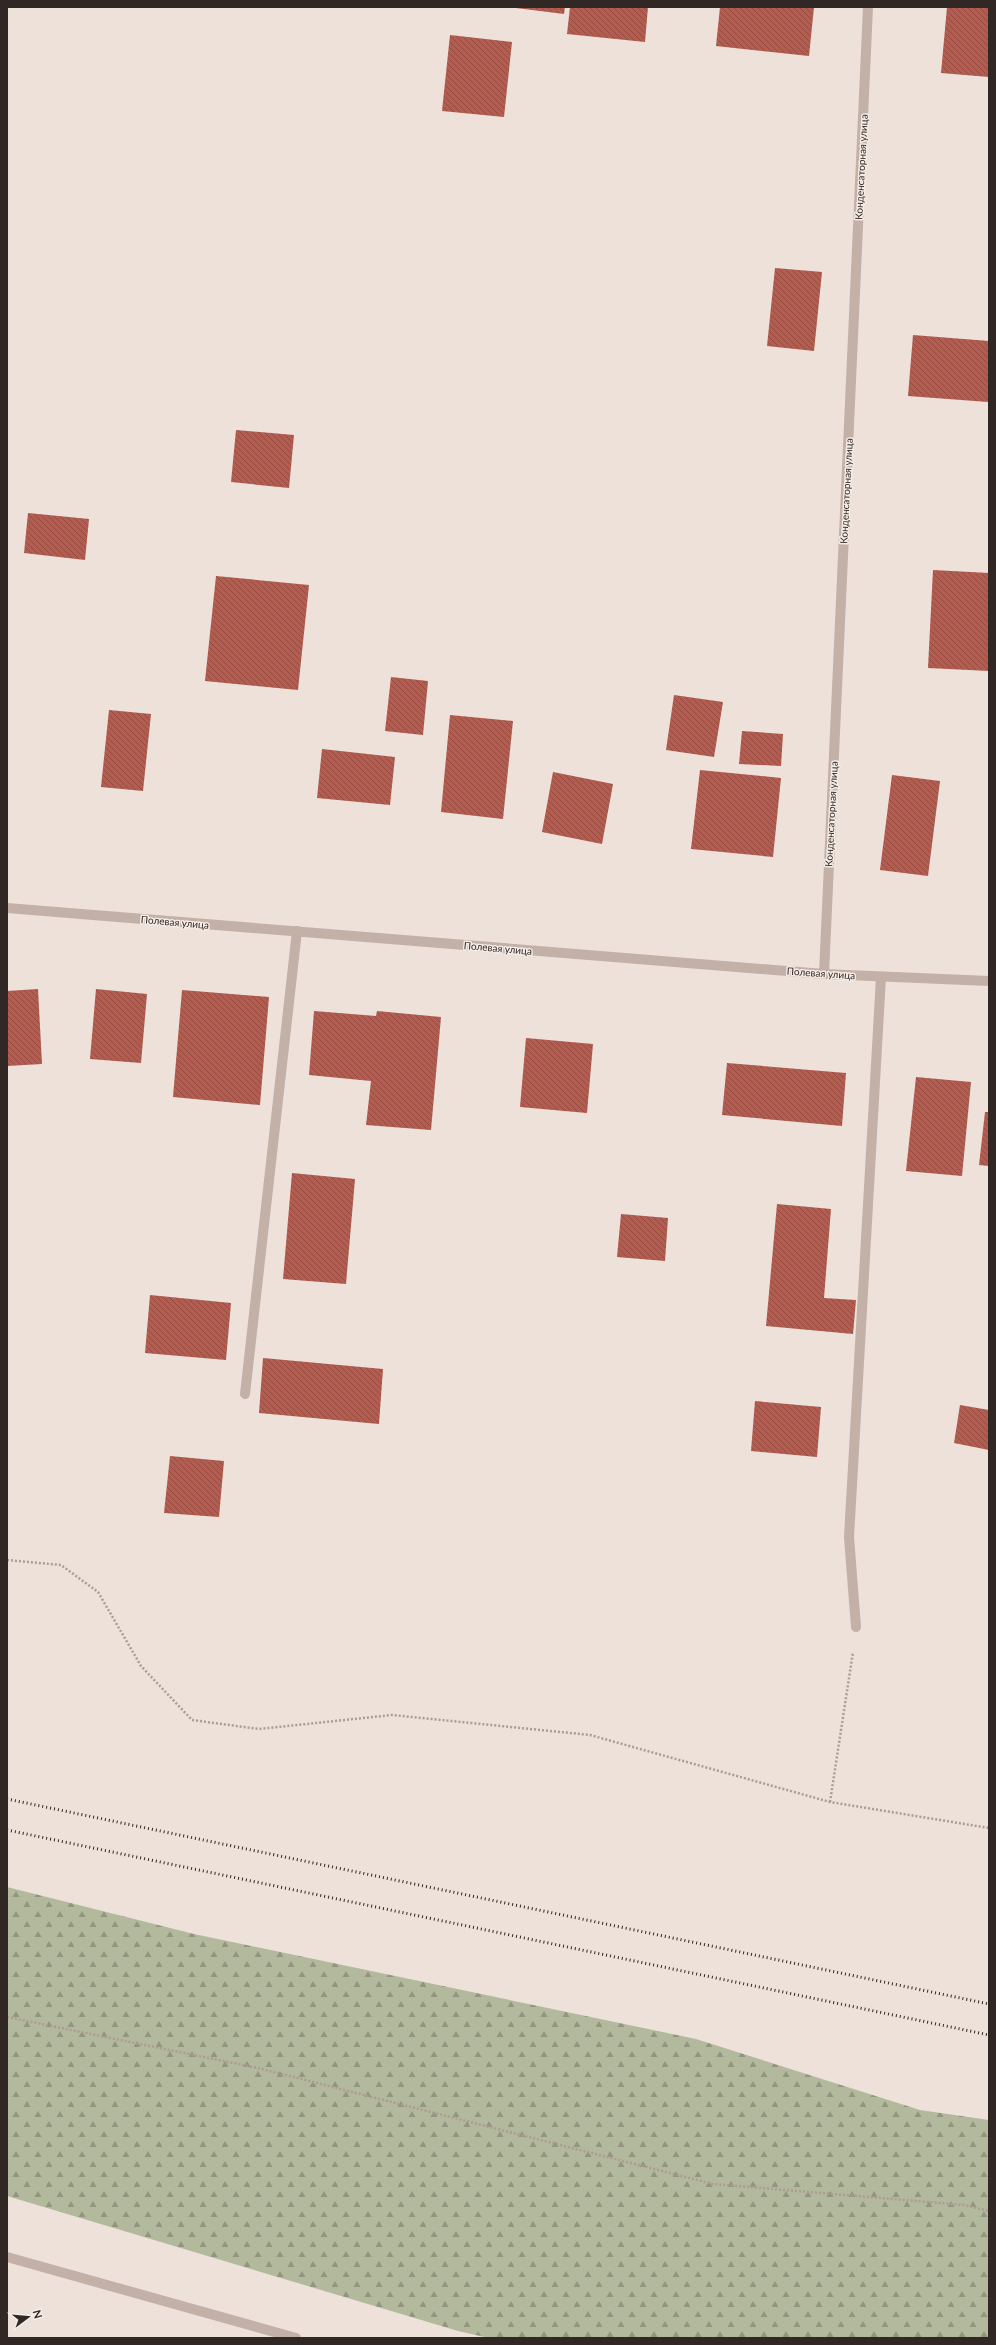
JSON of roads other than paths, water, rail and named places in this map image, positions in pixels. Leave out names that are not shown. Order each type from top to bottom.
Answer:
[{"type":"street","name":"Конденсаторная улица","points":[[824,974],[868,7]]},
{"type":"street","name":"Полевая улица","points":[[7,908],[824,974],[989,981]]},
{"type":"street","points":[[245,1394],[297,931]]},
{"type":"street","points":[[856,1627],[850,1537],[882,977]]},
{"type":"street","points":[[7,2257],[296,2338]]},
{"type":"railway","points":[[7,1799],[989,2004]]},
{"type":"railway","points":[[7,1830],[989,2035]]}]
